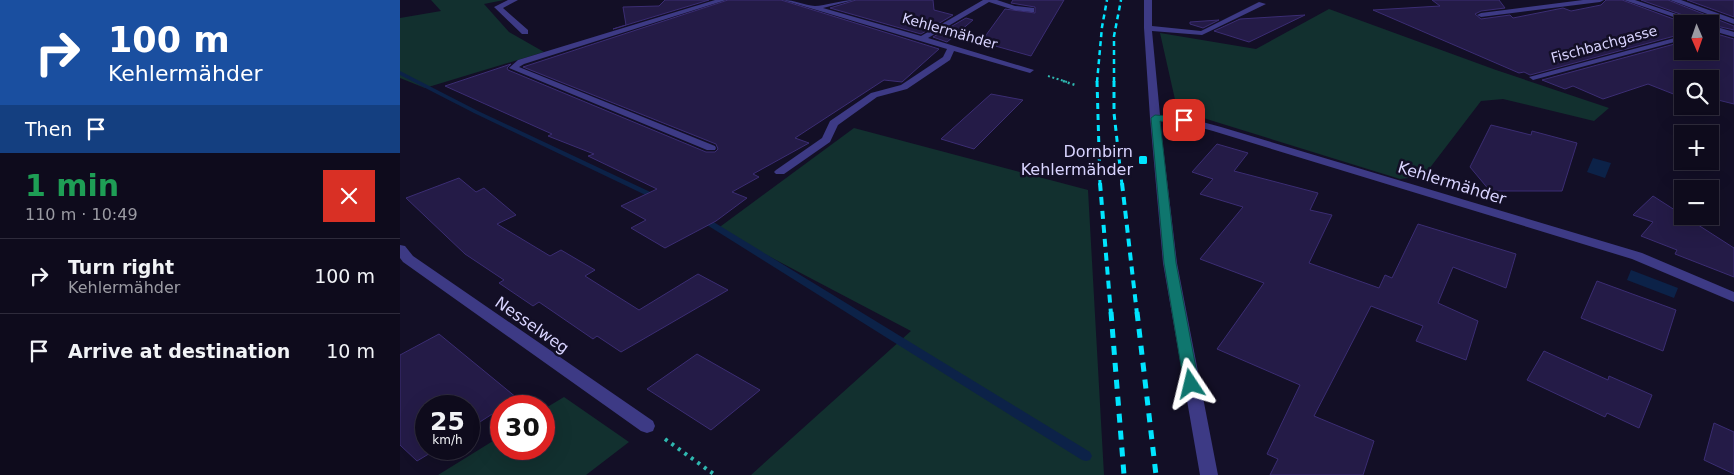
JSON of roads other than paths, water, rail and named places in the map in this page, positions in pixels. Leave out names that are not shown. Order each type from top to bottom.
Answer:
[{"type":"street","points":[[514,0],[498,7],[524,32]]},
{"type":"street","points":[[711,148],[513,68],[521,62],[722,0]]},
{"type":"street","name":"Kehlermähder","points":[[787,0],[1030,70]]},
{"type":"street","points":[[817,8],[850,0]]},
{"type":"street","points":[[922,38],[989,0],[1014,8],[1031,10]]},
{"type":"street","points":[[1148,0],[1148,28],[1155,118],[1170,263],[1209,475]]},
{"type":"street","points":[[1481,14],[1600,0]]},
{"type":"street","name":"Fischbachgasse","points":[[1628,0],[1662,8],[1680,15]]},
{"type":"street","name":"Fischbachgasse","points":[[1662,8],[1680,3],[1734,22]]},
{"type":"street","points":[[1148,28],[1202,33],[1262,4]]},
{"type":"street","points":[[1719,31],[1734,35]]},
{"type":"street","name":"Fischbachgasse","points":[[1533,77],[1674,40]]},
{"type":"street","points":[[780,172],[826,140],[834,123],[874,95],[904,87],[947,58],[951,48]]},
{"type":"street","name":"Kehlermähder","points":[[1155,118],[1184,120],[1217,129],[1637,256],[1734,297]]},
{"type":"street","name":"Nesselweg","points":[[400,249],[408,259],[647,426]]},
{"type":"water","points":[[1593,158],[1611,163],[1605,178],[1587,172]]},
{"type":"water","points":[[1631,270],[1678,288],[1674,298],[1627,280]]},
{"type":"waterway","points":[[400,73],[476,112],[659,198]]},
{"type":"waterway","points":[[702,218],[1086,456]]},
{"type":"railway","points":[[1097,82],[1102,27],[1107,0]]},
{"type":"railway","points":[[1121,0],[1114,36],[1114,113],[1122,185]]},
{"type":"railway","points":[[1097,82],[1100,185]]},
{"type":"railway","points":[[1100,183],[1111,314]]},
{"type":"railway","points":[[1122,183],[1137,314]]},
{"type":"railway","points":[[1111,312],[1124,475]]},
{"type":"railway","points":[[1137,312],[1156,475]]},
{"type":"place","name":"Dornbirn Kehlermähder","points":[[1143,160]]}]
